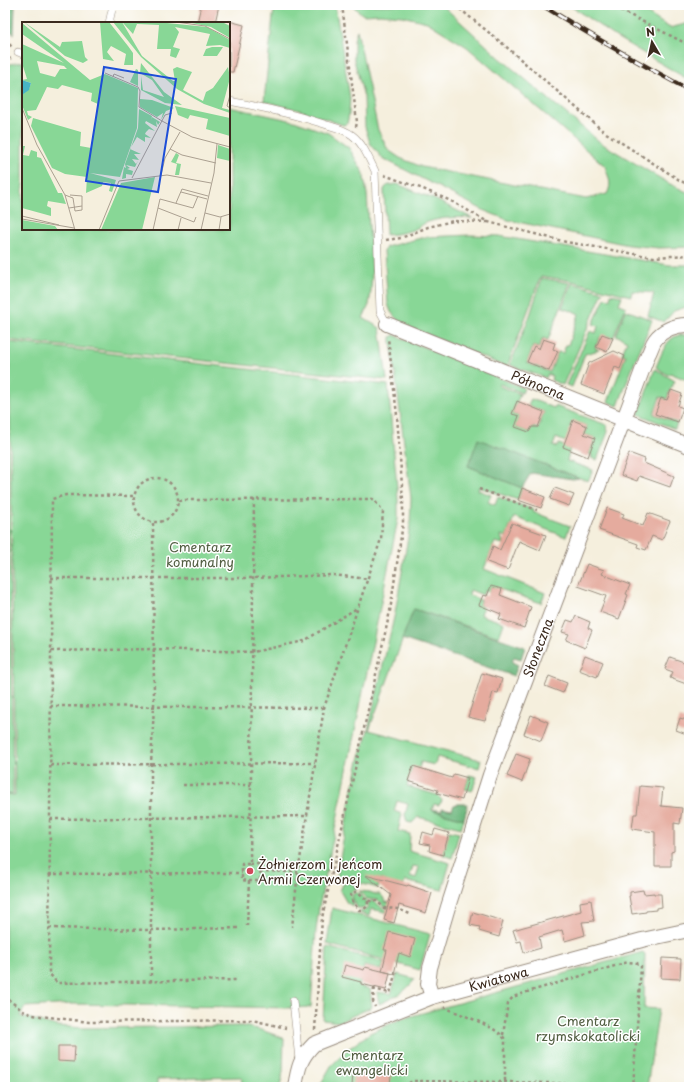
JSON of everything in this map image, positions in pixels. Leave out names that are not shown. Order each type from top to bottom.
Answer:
[{"type":"street","name":"Północna","points":[[387,324],[689,446]]},
{"type":"street","name":"Słoneczna","points":[[432,997],[428,984],[430,968],[488,782],[648,355],[656,340],[664,333],[675,327],[689,325]]},
{"type":"street","name":"Kwiatowa","points":[[314,1044],[432,997],[642,940],[689,930]]},
{"type":"street","points":[[294,1087],[300,1062],[306,1052],[314,1044]]},
{"type":"lane","points":[[109,22],[113,5]]},
{"type":"lane","points":[[230,101],[305,118],[346,131],[354,136],[368,155],[375,171],[380,311],[387,324]]},
{"type":"lane","points":[[293,1001],[300,1062]]},
{"type":"path","points":[[342,5],[357,122],[354,136]]},
{"type":"path","points":[[455,5],[503,44],[604,131],[689,185]]},
{"type":"path","points":[[610,5],[689,45]]},
{"type":"path","points":[[375,171],[451,202],[488,222]]},
{"type":"path","points":[[377,242],[401,238],[428,226],[453,221],[488,222],[566,242],[653,257],[689,256]]},
{"type":"path","points":[[314,1044],[322,918],[390,611],[403,523],[403,500],[397,415],[387,324]]},
{"type":"path","points":[[155,477],[166,479],[175,487],[179,501],[176,510],[170,517],[163,521],[153,522],[142,518],[136,510],[133,496],[136,488],[144,480],[155,477]]},
{"type":"path","points":[[479,489],[537,510]]},
{"type":"path","points":[[133,496],[66,495],[52,499],[49,973],[57,983],[238,980]]},
{"type":"path","points":[[179,501],[373,499],[383,511],[381,539],[324,708],[298,872],[292,927]]},
{"type":"path","points":[[250,864],[254,500]]},
{"type":"path","points":[[150,982],[152,873],[151,764],[154,706],[153,522]]},
{"type":"path","points":[[51,578],[253,578],[333,575],[368,579]]},
{"type":"path","points":[[51,651],[154,649],[253,652],[304,641],[358,608]]},
{"type":"path","points":[[50,706],[324,708]]},
{"type":"path","points":[[50,765],[315,763]]},
{"type":"path","points":[[183,785],[251,785]]},
{"type":"path","points":[[50,819],[307,816]]},
{"type":"path","points":[[242,864],[250,864],[260,864],[260,881],[242,880],[242,864]]},
{"type":"path","points":[[260,871],[298,872]]},
{"type":"path","points":[[49,874],[242,872]]},
{"type":"path","points":[[247,926],[249,881]]},
{"type":"path","points":[[358,892],[368,901],[364,910],[358,910],[351,895],[358,892]]},
{"type":"path","points":[[368,901],[374,900],[384,908],[398,909],[410,914]]},
{"type":"path","points":[[49,928],[151,930],[238,928]]},
{"type":"path","points":[[404,1087],[412,1081],[449,1081],[505,1082],[566,1083],[633,1086],[641,966],[637,963],[628,962],[513,997],[508,1003],[503,1035],[505,1040],[505,1082],[505,1087]]},
{"type":"path","points":[[380,1018],[373,1001],[374,988],[390,993],[396,971]]},
{"type":"path","points":[[5,994],[9,1000],[23,1012],[33,1016],[89,1022],[252,1020],[296,1030]]},
{"type":"path","points":[[432,997],[445,1008],[488,1026],[503,1035]]},
{"type":"path","points":[[449,1081],[449,1087]]},
{"type":"green space","points":[[5,5],[15,5],[14,34],[5,27]]},
{"type":"green space","points":[[276,5],[335,5],[350,98],[347,124],[343,125],[303,111],[264,101],[273,16]]},
{"type":"green space","points":[[352,5],[442,5],[500,58],[601,143],[670,184],[689,193],[689,247],[659,248],[629,245],[508,220],[485,211],[382,158],[370,143],[365,127],[364,97],[354,60],[354,40],[357,30],[378,130],[388,150],[400,158],[422,167],[586,199],[607,194],[610,187],[605,166],[467,47],[427,22],[402,16],[380,14],[363,15]]},
{"type":"green space","points":[[569,5],[634,5],[670,28],[689,23],[689,80],[616,37]]},
{"type":"green space","points":[[22,62],[22,230],[230,230],[230,107],[294,121],[328,133],[349,148],[363,172],[367,194],[372,273],[369,305],[363,318],[380,328],[387,380],[7,340],[13,794],[5,793],[5,65]]},
{"type":"green space","points":[[397,184],[434,199],[472,218],[439,219],[427,222],[409,231],[386,235],[384,190],[387,186]]},
{"type":"green space","points":[[470,235],[499,236],[669,265],[689,265],[689,306],[674,311],[664,322],[648,316],[654,293],[632,291],[631,296],[571,281],[541,276],[507,367],[401,324],[391,312],[388,304],[384,251],[386,247],[425,237]]},
{"type":"green space","points":[[542,278],[570,283],[548,340],[543,338],[539,348],[533,346],[527,363],[550,372],[558,352],[563,353],[566,345],[568,345],[579,314],[562,308],[572,283],[603,292],[563,385],[551,380],[552,376],[548,374],[546,378],[510,365],[530,315]]},
{"type":"green space","points":[[611,294],[622,296],[619,304],[626,307],[613,338],[607,336],[606,339],[600,337],[595,348],[599,350],[585,354],[572,387],[566,385],[590,331],[596,333],[598,326],[593,324],[605,298],[610,299]]},
{"type":"green space","points":[[626,310],[652,320],[618,406],[608,402],[626,355],[622,354],[627,341],[616,335]]},
{"type":"green space","points":[[394,335],[524,388],[522,393],[500,384],[499,386],[520,394],[512,414],[519,416],[516,427],[529,432],[532,427],[538,429],[544,412],[528,405],[531,399],[607,425],[608,432],[597,460],[591,458],[592,455],[589,454],[595,438],[584,434],[587,426],[573,421],[570,427],[574,428],[568,443],[556,438],[553,446],[557,447],[559,444],[570,448],[567,461],[593,470],[588,481],[479,440],[468,466],[522,488],[518,500],[479,487],[478,490],[491,495],[488,502],[495,505],[498,497],[534,510],[533,512],[570,526],[566,537],[514,517],[506,537],[501,535],[503,544],[495,542],[484,569],[545,593],[541,603],[491,586],[489,592],[485,590],[483,595],[470,590],[469,595],[481,600],[479,605],[483,607],[481,615],[504,623],[499,637],[414,609],[369,730],[481,760],[479,768],[437,757],[435,765],[421,762],[419,768],[413,767],[407,786],[437,795],[442,800],[441,803],[438,805],[434,804],[432,810],[464,819],[461,828],[418,817],[412,823],[407,822],[405,815],[408,804],[397,801],[394,811],[402,814],[398,831],[410,834],[409,851],[450,863],[442,890],[405,881],[403,887],[380,879],[378,888],[337,877],[347,817],[359,760],[368,730],[395,613],[410,525],[411,498],[391,337]],"holes":[[[413,866],[419,867],[416,878],[410,876]]]},
{"type":"green space","points":[[679,335],[689,335],[689,381],[670,373],[668,375],[656,367],[667,343]]},
{"type":"green space","name":"Cmentarz komunalny","points":[[9,342],[388,385],[398,499],[398,519],[319,908],[316,930],[311,1007],[293,1008],[73,1004],[25,1007],[20,1016],[57,1026],[83,1028],[242,1026],[258,1029],[284,1038],[283,1071],[280,1087],[241,1087],[242,1077],[157,1079],[157,1087],[5,1087],[5,794],[15,795]]},
{"type":"green space","points":[[655,369],[675,381],[667,399],[660,397],[654,414],[677,423],[675,429],[638,414]]},
{"type":"green space","points":[[478,439],[579,478],[573,479],[531,473],[522,488],[468,466]]},
{"type":"green space","points":[[414,609],[525,647],[521,659],[514,657],[512,662],[518,665],[514,676],[402,639]]},
{"type":"green space","points":[[469,775],[477,777],[472,791],[465,789]]},
{"type":"green space","points":[[468,804],[464,819],[432,810],[442,811],[442,808],[452,810],[454,805]]},
{"type":"green space","points":[[449,831],[459,833],[452,858],[443,855]]},
{"type":"green space","points":[[350,882],[357,890],[353,890],[350,895],[353,906],[347,903],[340,891],[343,884]]},
{"type":"green space","points":[[359,891],[380,894],[385,902],[392,903],[389,908],[384,907],[378,900],[367,899]]},
{"type":"green space","points":[[355,892],[367,901],[366,906],[363,908],[357,908],[352,896]]},
{"type":"green space","points":[[372,901],[384,909],[390,910],[390,913],[371,909],[369,916],[360,913],[367,909],[369,902]]},
{"type":"green space","points":[[332,908],[430,934],[420,970],[327,944]]},
{"type":"green space","points":[[327,947],[384,962],[382,970],[364,966],[359,986],[370,989],[372,1007],[339,1022],[323,1020]]},
{"type":"green space","name":"Cmentarz rzymskokatolicki","points":[[643,952],[645,954],[644,1008],[659,1009],[647,1087],[319,1087],[331,1066],[348,1049],[370,1033],[401,1019]]},
{"type":"green space","points":[[397,974],[415,979],[403,991],[379,1004],[377,992],[391,994]]},
{"type":"building","points":[[201,5],[219,5],[215,22],[197,22]]},
{"type":"building","points":[[229,22],[244,25],[233,72],[230,72]]},
{"type":"building","points":[[602,334],[613,338],[607,352],[596,347]]},
{"type":"building","points":[[543,339],[555,343],[553,349],[558,351],[549,371],[527,362],[534,346],[539,349]]},
{"type":"building","points":[[614,351],[625,356],[620,369],[615,367],[604,394],[581,385],[589,363]]},
{"type":"building","points":[[671,390],[682,394],[678,406],[683,408],[678,422],[655,414],[661,398],[667,400]]},
{"type":"building","points":[[517,401],[544,412],[538,427],[532,427],[529,432],[515,427],[519,416],[512,414]]},
{"type":"building","points":[[573,420],[587,426],[584,434],[595,438],[588,457],[563,447]]},
{"type":"building","points":[[629,453],[645,459],[644,463],[674,476],[670,487],[639,476],[637,481],[621,475]]},
{"type":"building","points":[[522,488],[545,497],[541,508],[518,500]]},
{"type":"building","points":[[555,488],[574,495],[569,506],[550,499]]},
{"type":"building","points":[[607,508],[624,514],[622,518],[643,526],[648,513],[670,521],[662,540],[652,536],[646,550],[637,547],[638,544],[599,530]]},
{"type":"building","points":[[512,523],[546,535],[540,550],[519,541],[508,570],[487,562],[493,546],[500,550]]},
{"type":"building","points":[[587,564],[604,570],[602,574],[630,585],[619,619],[600,612],[606,596],[578,586]]},
{"type":"building","points":[[491,586],[502,589],[500,595],[531,607],[524,628],[499,619],[501,614],[479,605],[483,595],[487,596]]},
{"type":"building","points":[[576,616],[590,622],[588,628],[592,630],[585,648],[566,640],[569,634],[562,632],[567,620],[573,622]]},
{"type":"building","points":[[585,655],[603,662],[597,677],[579,670]]},
{"type":"building","points":[[670,657],[689,664],[689,685],[670,678],[673,672],[665,669]]},
{"type":"building","points":[[482,673],[502,679],[498,693],[493,692],[485,721],[468,717]]},
{"type":"building","points":[[549,676],[567,683],[563,693],[545,686]]},
{"type":"building","points":[[531,715],[548,722],[541,741],[524,734]]},
{"type":"building","points":[[680,718],[689,721],[689,735],[676,730]]},
{"type":"building","points":[[516,754],[530,759],[522,782],[507,776]]},
{"type":"building","points":[[413,766],[452,778],[454,774],[468,778],[462,800],[437,793],[438,790],[408,781]]},
{"type":"building","points":[[640,786],[663,788],[661,806],[682,808],[680,824],[674,823],[674,851],[671,852],[671,866],[655,866],[655,832],[632,829],[634,814],[637,814]]},
{"type":"building","points":[[435,829],[449,833],[443,855],[429,851],[430,845],[420,843],[423,832],[433,835]]},
{"type":"building","points":[[365,875],[407,886],[408,885],[432,893],[426,913],[399,905],[394,923],[384,920],[391,895]]},
{"type":"building","points":[[643,890],[644,894],[661,894],[662,907],[656,908],[656,910],[632,914],[629,896],[630,892]]},
{"type":"building","points":[[591,900],[594,921],[582,922],[585,935],[565,941],[562,930],[539,937],[541,948],[524,953],[521,941],[517,942],[513,930],[581,911],[580,902]]},
{"type":"building","points":[[473,912],[503,921],[499,937],[479,931],[480,927],[470,925]]},
{"type":"building","points":[[389,932],[415,939],[410,957],[399,953],[394,974],[382,971],[387,950],[384,950]]},
{"type":"building","points":[[662,958],[681,959],[680,979],[661,978]]},
{"type":"building","points":[[345,965],[364,970],[365,967],[390,973],[386,990],[361,984],[361,982],[342,977]]},
{"type":"building","points":[[58,1046],[75,1046],[74,1062],[58,1061]]},
{"type":"building","points":[[353,1071],[391,1074],[390,1087],[352,1087]]},
{"type":"railway","points":[[542,5],[615,49],[689,90]]},
{"type":"place","name":"Żołnierzom i jeńcom Armii Czerwonej","points":[[250,871]]},
{"type":"park label","name":"Cmentarz ewangelicki","points":[[372,1062]]}]
